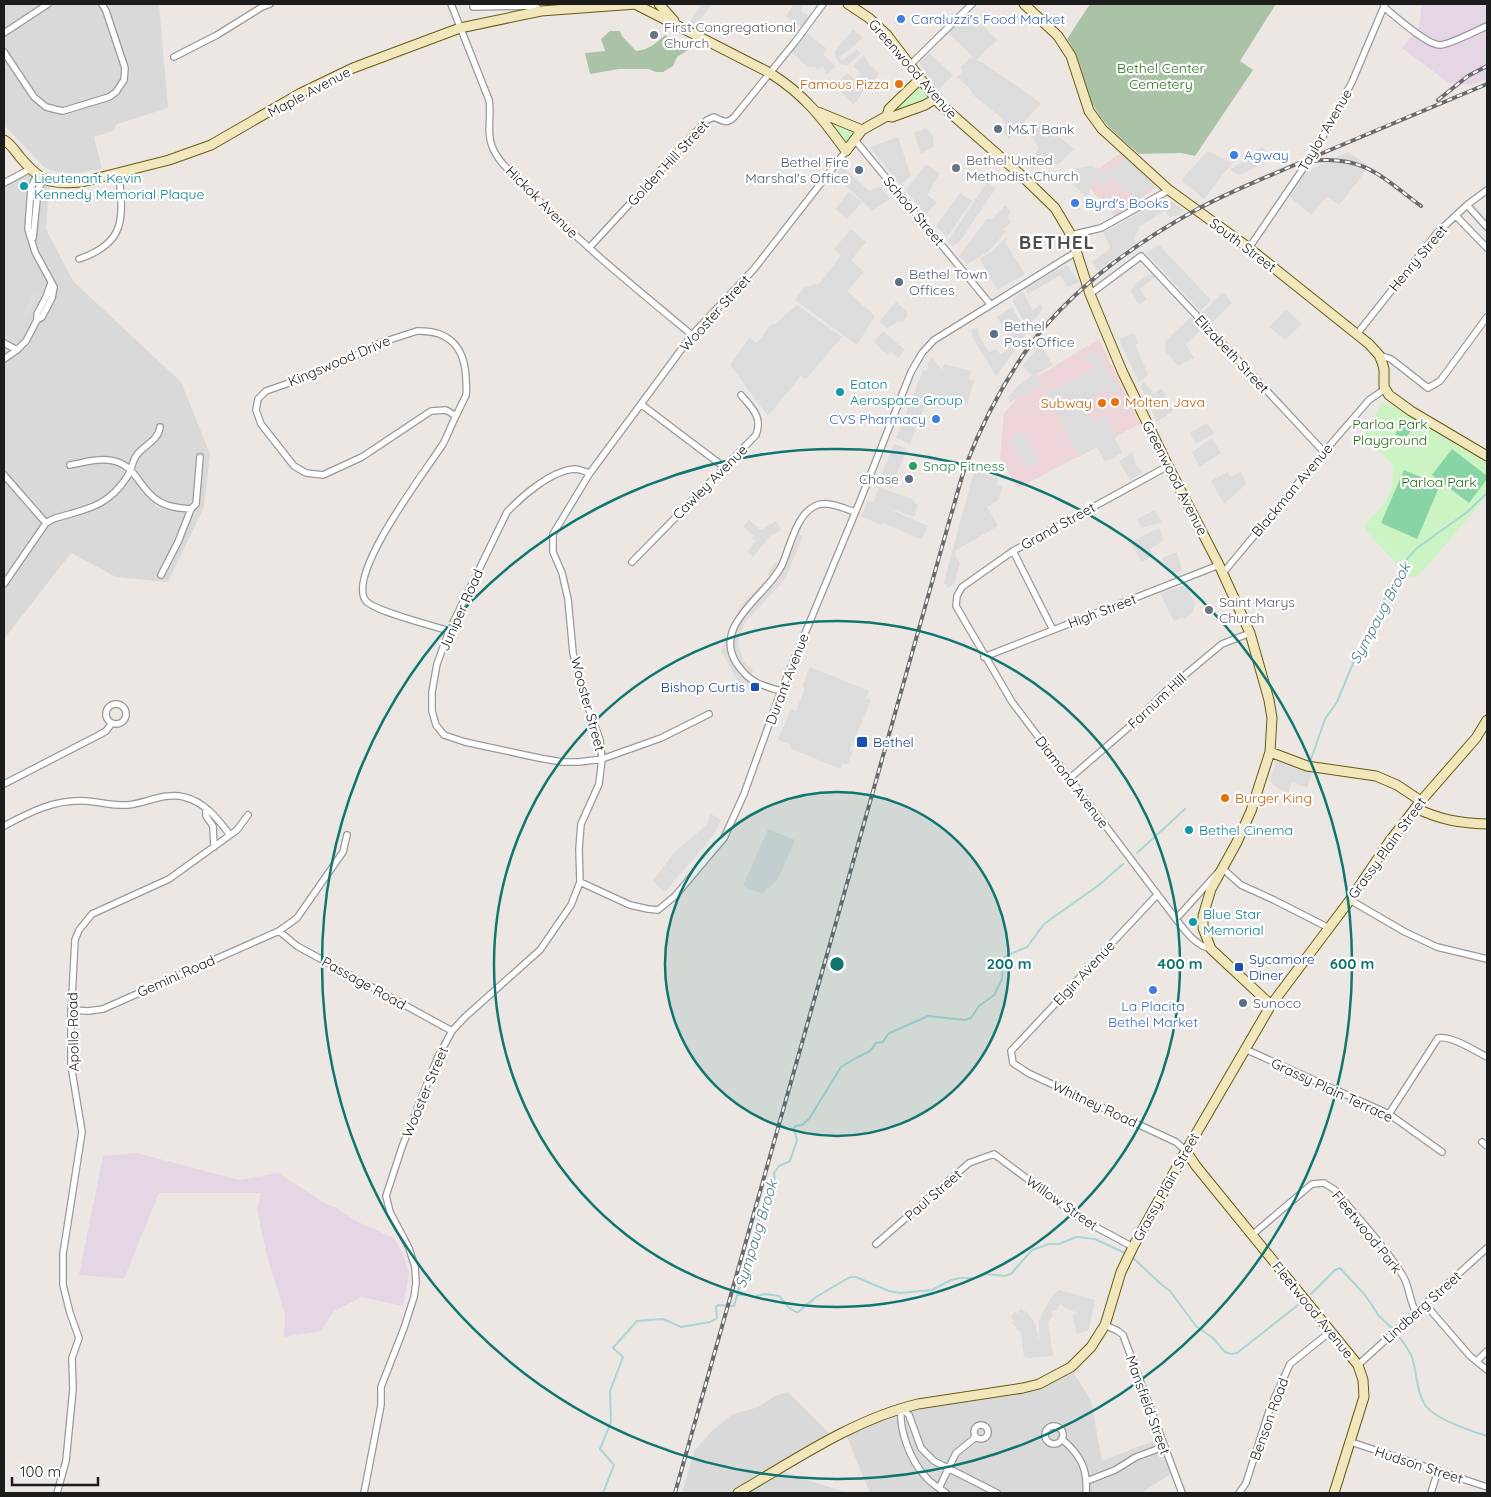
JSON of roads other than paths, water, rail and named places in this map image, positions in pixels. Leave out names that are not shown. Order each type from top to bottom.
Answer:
[{"type":"main road","name":"Maple Avenue","points":[[4,140],[9,143],[30,169],[40,177],[51,182],[68,184],[82,182],[169,160],[210,145],[301,93],[353,68],[460,28],[541,11],[636,4]]},
{"type":"main road","points":[[636,4],[786,83],[817,112],[846,151]]},
{"type":"main road","points":[[658,4],[678,25]]},
{"type":"main road","name":"Greenwood Avenue","points":[[848,4],[878,26],[935,99],[1055,208],[1070,235],[1090,294],[1122,371],[1221,569],[1250,633],[1269,700],[1272,718],[1270,752],[1250,811],[1237,842],[1211,889],[1203,916],[1203,928],[1211,949],[1271,1005]]},
{"type":"main road","name":"South Street","points":[[1024,4],[1058,36],[1071,56],[1089,111],[1102,129],[1169,190],[1249,248],[1357,334],[1379,355]]},
{"type":"main road","points":[[887,116],[888,109],[920,79]]},
{"type":"main road","points":[[817,112],[862,130],[887,116],[892,117],[925,105],[935,99]]},
{"type":"main road","name":"Wooster Street","points":[[846,151],[862,130]]},
{"type":"main road","points":[[1379,355],[1384,369],[1385,389],[1389,396],[1487,456]]},
{"type":"main road","name":"Grassy Plain Street","points":[[738,1493],[849,1429],[867,1421],[901,1408],[926,1402],[1040,1384],[1071,1366],[1083,1356],[1105,1325],[1117,1284],[1130,1253],[1186,1151],[1271,1005],[1350,900],[1389,842],[1418,804],[1476,738],[1487,720]]},
{"type":"main road","points":[[1270,752],[1307,766],[1376,776],[1397,785],[1436,817],[1457,823],[1487,824]]},
{"type":"main road","name":"Fleetwood Avenue","points":[[1186,1151],[1196,1166],[1358,1365],[1363,1380],[1364,1397],[1334,1493]]},
{"type":"street","points":[[4,33],[48,4]]},
{"type":"street","points":[[4,52],[34,97],[51,109],[63,111],[109,96],[121,86],[125,68],[102,4]]},
{"type":"street","points":[[174,57],[217,36],[262,7],[270,4]]},
{"type":"street","name":"Hickok Avenue","points":[[451,4],[489,100],[489,136],[496,154],[529,191],[589,248],[692,335]]},
{"type":"street","points":[[770,73],[823,4]]},
{"type":"street","points":[[910,65],[972,4]]},
{"type":"street","points":[[473,7],[531,6],[541,11]]},
{"type":"street","points":[[1385,6],[1430,42],[1440,45],[1487,26]]},
{"type":"street","name":"Taylor Avenue","points":[[1249,248],[1317,148],[1352,82],[1385,6]]},
{"type":"street","name":"Golden Hill Street","points":[[589,248],[707,120],[714,117],[722,122],[730,121],[770,73]]},
{"type":"street","name":"School Street","points":[[855,140],[991,305]]},
{"type":"street","name":"Wooster Street","points":[[364,1493],[381,1405],[382,1387],[414,1298],[416,1283],[415,1267],[409,1248],[390,1212],[386,1196],[402,1147],[436,1060],[452,1031],[540,950],[571,905],[580,882],[579,849],[581,824],[598,784],[602,758],[600,740],[584,696],[573,654],[568,598],[562,573],[553,552],[553,534],[590,473],[692,335],[754,269],[846,151]]},
{"type":"street","points":[[4,183],[30,169]]},
{"type":"street","points":[[79,259],[93,254],[106,246],[116,235],[122,210],[119,174]]},
{"type":"street","points":[[4,359],[26,341],[37,320],[42,317],[54,292],[54,287],[35,252],[33,240],[28,229],[31,188],[40,177]]},
{"type":"street","points":[[1070,235],[1101,228],[1169,190]]},
{"type":"street","name":"Henry Street","points":[[1357,334],[1437,233],[1467,205],[1487,190]]},
{"type":"street","points":[[1467,205],[1487,227]]},
{"type":"street","points":[[1456,216],[1487,248]]},
{"type":"street","name":"Durant Avenue","points":[[580,882],[630,905],[658,910],[671,900],[724,838],[744,794],[781,691],[911,372],[922,353],[934,340],[1076,252]]},
{"type":"street","name":"Elizabeth Street","points":[[1090,294],[1141,256],[1324,452]]},
{"type":"street","points":[[1379,355],[1391,359],[1428,388],[1440,381],[1487,316]]},
{"type":"street","name":"Kingswood Drive","points":[[449,631],[377,608],[366,601],[362,591],[372,553],[403,502],[444,442],[456,416],[466,393],[466,366],[460,350],[449,339],[437,333],[417,331],[380,343],[315,374],[266,391],[258,399],[256,410],[261,424],[294,466],[306,473],[323,475],[362,457],[431,411],[446,410],[456,416]]},
{"type":"street","points":[[4,343],[17,350]]},
{"type":"street","name":"Blackman Avenue","points":[[1221,569],[1369,400],[1385,389]]},
{"type":"street","name":"Cawley Avenue","points":[[632,562],[724,467],[737,457],[756,435],[760,426],[758,420],[741,395]]},
{"type":"street","points":[[642,405],[724,467]]},
{"type":"street","points":[[4,584],[46,524],[53,519],[96,506],[110,498],[132,470],[136,455],[154,438],[159,432],[160,427]]},
{"type":"street","points":[[161,575],[178,542],[190,509],[196,504],[200,458]]},
{"type":"street","points":[[70,465],[107,460],[125,464],[156,500],[167,505],[190,509]]},
{"type":"street","name":"Grand Street","points":[[957,596],[962,587],[1013,551],[1168,466]]},
{"type":"street","name":"Juniper Road","points":[[590,473],[575,469],[555,475],[519,499],[507,512],[449,631],[437,664],[432,692],[432,711],[436,725],[444,735],[465,742],[562,762],[579,762],[602,758]]},
{"type":"street","points":[[4,475],[46,524]]},
{"type":"street","points":[[781,691],[756,684],[744,674],[734,660],[730,646],[733,628],[741,614],[773,580],[782,565],[791,539],[810,509],[817,504],[830,504],[855,512]]},
{"type":"street","points":[[1013,551],[1053,630]]},
{"type":"street","name":"High Street","points":[[984,657],[1221,569]]},
{"type":"street","name":"Diamond Avenue","points":[[957,596],[956,606],[984,657],[1012,702],[1176,919],[1195,941],[1211,949]]},
{"type":"street","name":"Farnum Hill","points":[[1069,779],[1129,727],[1168,689],[1222,644],[1250,633]]},
{"type":"street","points":[[602,758],[661,738],[709,714]]},
{"type":"street","points":[[4,784],[99,734],[112,723]]},
{"type":"street","points":[[4,826],[43,806],[72,801],[122,806],[178,796],[192,800],[212,812],[230,835]]},
{"type":"street","points":[[206,810],[206,816],[213,826],[214,847]]},
{"type":"street","name":"Apollo Road","points":[[57,1493],[66,1461],[73,1389],[72,1358],[79,1338],[63,1285],[63,1254],[82,1132],[71,1065],[71,1010],[75,940],[79,930],[92,914],[169,879],[237,830],[248,814]]},
{"type":"street","name":"Gemini Road","points":[[71,1010],[88,1011],[103,1009],[279,931],[297,918],[343,852],[347,835]]},
{"type":"street","points":[[1176,919],[1222,868],[1241,885],[1329,928]]},
{"type":"street","name":"Elgin Avenue","points":[[1011,1051],[1157,895]]},
{"type":"street","points":[[1350,900],[1405,932],[1437,947],[1487,959]]},
{"type":"street","name":"Passage Road","points":[[279,931],[297,946],[452,1031]]},
{"type":"street","points":[[1389,1114],[1438,1038],[1451,1039],[1487,1057]]},
{"type":"street","name":"Grassy Plain Terrace","points":[[1244,1049],[1389,1114],[1442,1152]]},
{"type":"street","name":"Whitney Road","points":[[1011,1051],[1013,1063],[1028,1073],[1176,1142],[1186,1151]]},
{"type":"street","name":"Willow Street","points":[[994,1154],[1130,1253]]},
{"type":"street","name":"Paul Street","points":[[876,1244],[969,1163],[994,1154]]},
{"type":"street","name":"Fleetwood Park","points":[[1252,1235],[1312,1184],[1324,1183],[1334,1190],[1396,1266],[1408,1284],[1416,1312]]},
{"type":"street","name":"Lindberg Street","points":[[1358,1365],[1487,1248]]},
{"type":"street","points":[[1425,1304],[1459,1344],[1487,1370]]},
{"type":"street","name":"Mansfield Street","points":[[1105,1325],[1122,1335],[1182,1493]]},
{"type":"street","name":"Benson Road","points":[[1239,1493],[1246,1483],[1270,1408],[1290,1364],[1330,1332]]},
{"type":"street","points":[[1477,1361],[1487,1351]]},
{"type":"street","points":[[901,1408],[909,1415],[921,1448],[934,1461],[997,1493]]},
{"type":"street","points":[[901,1408],[900,1419],[913,1457],[925,1477],[946,1493]]},
{"type":"street","points":[[939,1488],[956,1454],[976,1437]]},
{"type":"street","points":[[1062,1439],[1075,1451],[1084,1468],[1087,1481],[1086,1493]]},
{"type":"street","name":"Hudson Street","points":[[1351,1442],[1487,1487]]},
{"type":"street","points":[[1087,1481],[1115,1470],[1136,1457],[1163,1447]]},
{"type":"street","points":[[1431,1493],[1438,1470]]},
{"type":"waterway","name":"Sympaug Brook","points":[[1310,762],[1325,719],[1337,702],[1356,656],[1379,609],[1407,559],[1417,548],[1466,513],[1487,493]]},
{"type":"waterway","name":"Sympaug Brook","points":[[1137,853],[1185,809]]},
{"type":"waterway","name":"Sympaug Brook","points":[[603,1493],[614,1465],[600,1449],[611,1422],[610,1391],[623,1357],[613,1348],[637,1321],[663,1319],[681,1327],[710,1322],[717,1318],[716,1307],[718,1305],[734,1306],[769,1183],[775,1180],[774,1173],[779,1166],[790,1161],[797,1140],[795,1126],[802,1125],[809,1119],[841,1067],[870,1051],[876,1043],[883,1042],[888,1034],[928,1016],[965,1020],[971,1018],[979,1006],[994,995],[1002,979],[1003,960],[1008,955],[1027,947],[1044,924],[1099,885],[1123,864]]},
{"type":"waterway","points":[[738,1295],[753,1297],[765,1294],[779,1296],[789,1308],[798,1312],[816,1297],[850,1277],[856,1277],[889,1291],[900,1293],[932,1290],[951,1280],[960,1278],[975,1278],[986,1274],[1005,1276],[1011,1274],[1032,1250],[1049,1244],[1059,1244],[1076,1237],[1095,1239],[1127,1254]]},
{"type":"waterway","points":[[1131,1256],[1170,1291],[1196,1326],[1213,1338],[1225,1352],[1231,1354],[1237,1353],[1298,1305]]},
{"type":"waterway","points":[[1311,1294],[1335,1270],[1340,1268],[1365,1295],[1379,1316],[1392,1328]]},
{"type":"waterway","points":[[1397,1334],[1412,1357],[1420,1394],[1425,1405],[1445,1420],[1487,1436]]},
{"type":"railway","points":[[1438,100],[1468,76],[1487,66]]},
{"type":"railway","points":[[675,1493],[960,484],[986,418],[1011,373],[1047,324],[1085,286],[1150,237],[1173,223],[1232,192],[1487,84]]},
{"type":"railway","points":[[1312,161],[1330,160],[1359,165],[1384,178],[1421,206]]},
{"type":"place","name":"Caraluzzi's Food Market","points":[[901,19]]},
{"type":"place","name":"First Congregational Church","points":[[654,35]]},
{"type":"place","name":"Famous Pizza","points":[[899,84]]},
{"type":"place","name":"M&T Bank","points":[[998,129]]},
{"type":"place","name":"Agway","points":[[1234,155]]},
{"type":"place","name":"Bethel United Methodist Church","points":[[956,168]]},
{"type":"place","name":"Bethel Fire Marshal's Office","points":[[859,170]]},
{"type":"place","name":"Lieutenant Kevin Kennedy Memorial Plaque","points":[[24,186]]},
{"type":"place","name":"Byrd's Books","points":[[1075,203]]},
{"type":"place","name":"Bethel Town Offices","points":[[899,282]]},
{"type":"place","name":"Bethel Post Office","points":[[994,334]]},
{"type":"place","name":"Eaton Aerospace Group","points":[[840,392]]},
{"type":"place","name":"Molten Java","points":[[1115,402]]},
{"type":"place","name":"Subway","points":[[1102,403]]},
{"type":"place","name":"CVS Pharmacy","points":[[936,419]]},
{"type":"place","name":"Snap Fitness","points":[[913,466]]},
{"type":"place","name":"Chase","points":[[909,479]]},
{"type":"place","name":"Saint Marys Church","points":[[1209,610]]},
{"type":"place","name":"Bishop Curtis","points":[[755,687]]},
{"type":"place","name":"Bethel","points":[[862,742]]},
{"type":"place","name":"Burger King","points":[[1225,798]]},
{"type":"place","name":"Bethel Cinema","points":[[1189,830]]},
{"type":"place","name":"Blue Star Memorial","points":[[1193,922]]},
{"type":"place","name":"Sycamore Diner","points":[[1239,967]]},
{"type":"place","name":"La Placita Bethel Market","points":[[1153,990]]},
{"type":"place","name":"Sunoco","points":[[1243,1003]]},
{"type":"district","name":"BETHEL","points":[[1057,242]]},
{"type":"park label","name":"Bethel Center Cemetery","points":[[1161,76]]},
{"type":"park label","name":"Parloa Park Playground","points":[[1390,432]]},
{"type":"park label","name":"Parloa Park","points":[[1439,482]]}]
